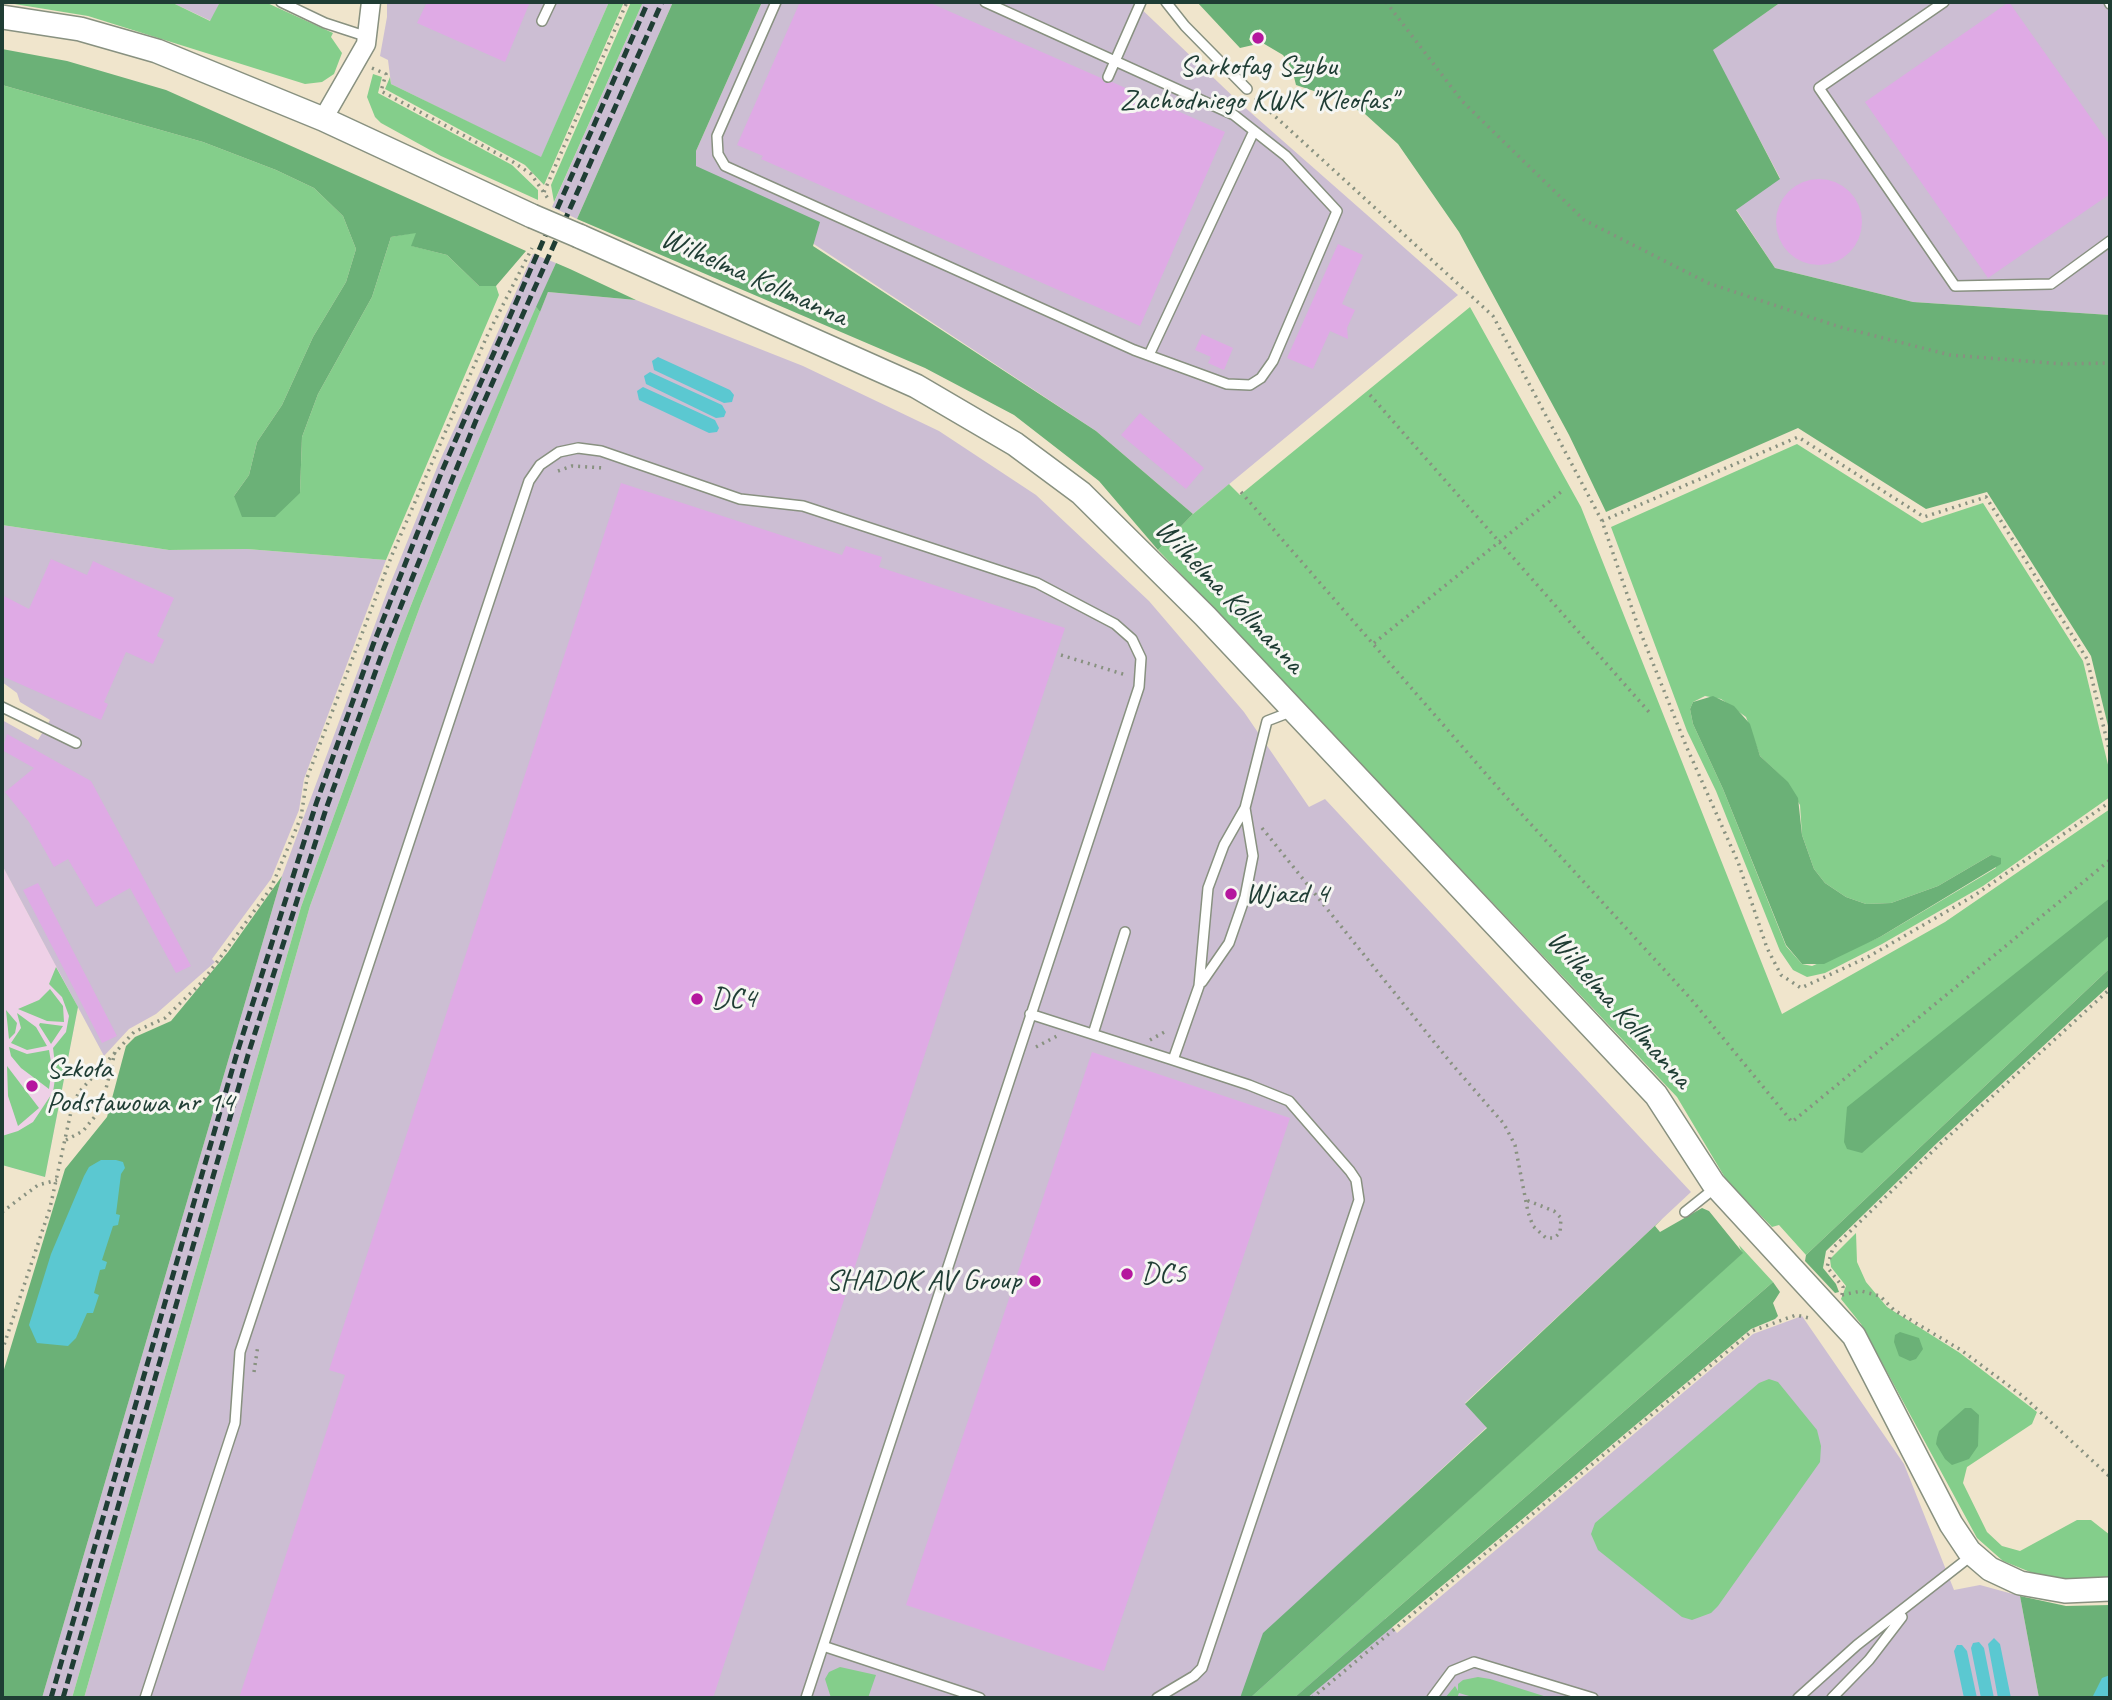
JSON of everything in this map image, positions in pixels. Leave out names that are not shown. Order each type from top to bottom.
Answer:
[{"type":"street","points":[[323,119],[359,58],[368,37],[372,2]]},
{"type":"street","name":"Wilhelma Kollmanna","points":[[2,17],[80,29],[157,51],[541,210],[579,236],[906,381],[1024,450],[1068,482],[1117,527],[1294,710],[1656,1095],[1716,1187],[1857,1341],[1951,1524],[1972,1555],[1998,1574],[2020,1583],[2065,1591],[2110,1589]]},
{"type":"lane","points":[[281,2],[325,23],[368,37]]},
{"type":"lane","points":[[542,21],[551,2]]},
{"type":"lane","points":[[776,2],[717,136],[718,154],[725,166],[1149,355],[1227,384],[1250,385],[1261,379],[1273,361],[1337,211],[1286,156],[1234,115],[985,2]]},
{"type":"lane","points":[[1108,77],[1141,2]]},
{"type":"lane","points":[[1166,2],[1185,26],[1247,89]]},
{"type":"lane","points":[[1944,2],[1819,88],[1955,286],[2051,284],[2110,242]]},
{"type":"lane","points":[[1149,355],[1254,131]]},
{"type":"lane","points":[[145,1698],[234,1423],[240,1352],[529,481],[540,465],[559,452],[578,448],[601,451],[740,499],[803,506],[1037,583],[1115,624],[1132,639],[1141,658],[1139,687],[806,1698]]},
{"type":"lane","points":[[2,707],[76,743]]},
{"type":"lane","points":[[1173,1060],[1199,986],[1208,888],[1224,845],[1245,808],[1267,721],[1294,710]]},
{"type":"lane","points":[[1199,986],[1229,943],[1245,897],[1253,856],[1245,808]]},
{"type":"lane","points":[[1093,1034],[1125,932]]},
{"type":"lane","points":[[1030,1014],[1249,1084],[1289,1101],[1356,1180],[1359,1200],[1202,1668],[1195,1676],[1157,1698]]},
{"type":"lane","points":[[1685,1212],[1716,1187]]},
{"type":"lane","points":[[1798,1698],[1857,1646],[1909,1608],[1972,1555]]},
{"type":"lane","points":[[1832,1698],[1869,1660],[1909,1608]]},
{"type":"lane","points":[[823,1646],[980,1698]]},
{"type":"lane","points":[[1432,1698],[1452,1671],[1474,1662],[1593,1698]]},
{"type":"path","points":[[541,210],[544,192],[628,2]]},
{"type":"path","points":[[1386,2],[1462,101],[1584,220],[1708,283],[1840,327],[1950,355],[2063,364],[2110,363]]},
{"type":"path","points":[[375,69],[386,74],[381,91],[513,162],[531,174],[544,192]]},
{"type":"path","points":[[1247,89],[1493,316],[1602,521],[1638,626],[1738,862],[1767,948],[1781,975],[1801,988],[1868,957],[1941,916],[2110,802]]},
{"type":"path","points":[[2,1351],[57,1180],[79,1092],[134,1032],[164,1018],[203,981],[271,888],[300,817],[307,778],[392,555],[487,336],[532,248]]},
{"type":"path","points":[[1370,396],[1496,542],[1649,712]]},
{"type":"path","points":[[1602,521],[1798,437],[1924,517],[1986,497],[2087,659],[2110,753]]},
{"type":"path","points":[[553,474],[572,466],[606,468]]},
{"type":"path","points":[[1241,492],[1506,797],[1691,999],[1792,1122],[2110,860]]},
{"type":"path","points":[[1374,643],[1496,542],[1562,492]]},
{"type":"path","points":[[1061,654],[1129,676],[1131,666]]},
{"type":"path","points":[[1245,808],[1451,1063],[1504,1124],[1515,1144],[1526,1200],[1530,1219],[1538,1233],[1546,1238],[1554,1238],[1560,1233],[1561,1218],[1554,1211],[1526,1200]]},
{"type":"path","points":[[1838,1300],[1843,1287],[1827,1267],[1833,1248],[1938,1146],[2110,989]]},
{"type":"path","points":[[1143,1040],[1164,1033],[1174,1025]]},
{"type":"path","points":[[66,1140],[83,1131],[101,1109],[116,1051]]},
{"type":"path","points":[[2,1212],[38,1185],[57,1180]]},
{"type":"path","points":[[1842,1295],[1861,1291],[1880,1296],[1895,1310],[1961,1350],[2053,1421],[2110,1477]]},
{"type":"path","points":[[1312,1698],[1752,1331],[1796,1315],[1815,1320]]},
{"type":"path","points":[[252,1383],[259,1339]]},
{"type":"shaded area","points":[[160,2],[220,2],[211,21],[175,4]]},
{"type":"shaded area","points":[[387,2],[609,2],[541,158],[391,84],[388,60],[380,56]]},
{"type":"shaded area","points":[[643,2],[673,2],[577,219],[552,207]]},
{"type":"shaded area","points":[[762,2],[1134,2],[1241,104],[1458,295],[1193,514],[1096,431],[696,166],[696,151]]},
{"type":"shaded area","points":[[1781,2],[2110,2],[2110,315],[1913,302],[1775,268],[1736,209],[1780,178],[1712,50]]},
{"type":"shaded area","points":[[533,254],[556,263],[458,487],[400,633],[301,907],[72,1698],[42,1698],[282,876],[387,592],[438,465]]},
{"type":"shaded area","points":[[548,292],[636,300],[803,366],[939,431],[1036,495],[1149,601],[1244,712],[1309,807],[1325,799],[1691,1192],[1465,1403],[1487,1427],[1339,1564],[1397,1633],[1753,1334],[1802,1316],[1904,1464],[1954,1590],[1980,1585],[2020,1596],[2039,1698],[84,1698],[310,906],[421,604]]},
{"type":"shaded area","points":[[2,525],[169,550],[247,549],[386,560],[304,779],[299,810],[271,879],[212,959],[215,962],[156,1014],[129,1029],[104,1056],[2,865],[2,720],[38,740],[50,720],[20,702],[17,693],[2,682]]},
{"type":"shaded area","name":"Szkoła Podstawowa nr 14","points":[[2,865],[78,1007],[45,1177],[2,1165]]},
{"type":"green space","points":[[2,2],[160,2],[175,4],[210,21],[220,2],[265,2],[333,33],[331,37],[342,53],[334,74],[322,82],[305,84],[88,16]]},
{"type":"green space","points":[[609,2],[624,2],[544,185],[525,165],[385,89],[390,77],[391,84],[541,157]]},
{"type":"green space","points":[[631,2],[643,2],[554,202],[551,185]]},
{"type":"green space","points":[[673,2],[762,2],[696,151],[696,166],[820,222],[813,246],[1096,431],[1193,514],[1158,550],[1099,481],[1014,415],[925,368],[577,219]]},
{"type":"green space","points":[[1197,2],[1781,2],[1713,50],[1780,179],[1736,210],[1775,268],[1913,302],[2110,315],[2110,734],[2091,656],[1987,492],[1926,509],[1798,428],[1606,512],[1569,435],[1459,232],[1398,144],[1365,114],[1332,97],[1296,85],[1292,69],[1283,55],[1261,42],[1266,36],[1260,29],[1249,39],[1253,45],[1240,48]]},
{"type":"green space","points":[[2,49],[67,61],[166,90],[526,251],[496,286],[479,286],[447,255],[411,246],[416,233],[391,237],[372,297],[318,394],[302,437],[300,493],[275,517],[242,517],[234,496],[249,475],[257,442],[282,405],[313,337],[346,282],[356,249],[343,216],[314,188],[276,170],[203,142],[2,85]]},
{"type":"green space","points":[[373,74],[382,77],[378,93],[512,165],[538,190],[538,200],[441,156],[381,123],[375,117],[367,97]]},
{"type":"green space","points":[[2,85],[203,142],[276,170],[314,188],[343,216],[356,249],[346,282],[313,337],[282,405],[257,442],[249,475],[234,496],[300,493],[302,437],[318,394],[372,297],[391,237],[417,232],[412,246],[447,255],[479,286],[496,286],[499,295],[386,560],[247,549],[169,550],[2,525]]},
{"type":"green space","points":[[556,263],[636,300],[548,292],[540,312],[536,307]]},
{"type":"green space","points":[[536,307],[540,312],[421,604],[310,906],[84,1698],[72,1698],[301,907],[400,633],[458,487]]},
{"type":"green space","points":[[1470,307],[1581,507],[1782,1014],[1945,922],[2110,809],[2110,968],[1806,1255],[1779,1225],[1772,1227],[1727,1181],[1677,1097],[1158,550],[1193,514],[1229,484],[1240,495]]},
{"type":"green space","points":[[1797,444],[1922,523],[1983,503],[2083,661],[2110,773],[2110,797],[1983,886],[1882,944],[1825,973],[1807,977],[1793,970],[1780,951],[1716,791],[1687,731],[1611,527]],"holes":[[[1705,696],[1721,699],[1746,717],[1760,756],[1781,776],[1800,805],[1802,835],[1814,869],[1825,883],[1846,897],[1866,904],[1891,903],[1938,886],[1991,855],[1996,868],[1880,937],[1812,966],[1802,964],[1786,946],[1723,789],[1693,724],[1690,709],[1693,702]]]},
{"type":"green space","points":[[1713,696],[1734,706],[1750,724],[1760,756],[1788,782],[1798,798],[1802,835],[1814,869],[1825,883],[1846,897],[1866,904],[1891,903],[1938,886],[1991,855],[2001,858],[2001,864],[1880,937],[1824,964],[1802,964],[1786,945],[1723,789],[1693,724],[1690,709],[1693,702]]},
{"type":"green space","points":[[282,876],[42,1698],[2,1698],[2,1376],[65,1169],[107,1117],[126,1046],[135,1037],[171,1021],[228,952]]},
{"type":"green space","points":[[2110,898],[2110,935],[1862,1153],[1847,1149],[1844,1142],[1847,1107]]},
{"type":"green space","points":[[56,967],[78,1007],[45,1177],[2,1165],[2,1136],[33,1122],[53,1092],[56,1072],[53,1048],[66,1032],[69,1016],[62,997],[49,984]]},
{"type":"green space","points":[[2110,968],[2110,985],[1937,1143],[1826,1251],[1823,1268],[1836,1284],[1839,1292],[1835,1293],[1805,1261],[1806,1255]]},
{"type":"green space","points":[[50,989],[63,1006],[64,1022],[47,1021],[18,1009],[39,1000]]},
{"type":"green space","points":[[6,1010],[17,1023],[15,1033],[9,1039]]},
{"type":"green space","points":[[17,1013],[36,1027],[47,1046],[27,1050],[11,1043],[21,1028]]},
{"type":"green space","points":[[39,1025],[63,1026],[51,1044]]},
{"type":"green space","points":[[9,1047],[27,1054],[49,1050],[52,1068],[49,1089],[21,1068],[11,1056]]},
{"type":"green space","points":[[7,1066],[39,1108],[18,1126],[8,1096]]},
{"type":"green space","points":[[1702,1208],[1709,1211],[1743,1253],[1250,1698],[1240,1698],[1263,1633],[1487,1428],[1465,1404],[1662,1219],[1655,1226],[1660,1232]]},
{"type":"green space","points":[[1856,1233],[1857,1262],[1866,1282],[1887,1307],[1960,1353],[2037,1412],[2032,1424],[1967,1467],[1963,1483],[1987,1532],[2002,1546],[2020,1551],[2077,1520],[2091,1520],[2110,1535],[2110,1578],[2063,1580],[2040,1576],[2003,1561],[1977,1538],[1861,1324],[1841,1299],[1846,1286],[1831,1267],[1830,1259]]},
{"type":"green space","points":[[1739,1245],[1773,1282],[1294,1698],[1250,1698],[1742,1253]]},
{"type":"green space","points":[[1773,1282],[1780,1292],[1773,1303],[1778,1316],[1775,1319],[1751,1329],[1307,1698],[1294,1698]]},
{"type":"green space","points":[[1900,1332],[1919,1338],[1923,1349],[1916,1359],[1910,1361],[1899,1356],[1894,1342],[1895,1335]]},
{"type":"green space","points":[[1769,1379],[1778,1382],[1817,1430],[1821,1446],[1820,1462],[1718,1606],[1711,1613],[1692,1620],[1682,1617],[1598,1550],[1591,1534],[1595,1523],[1759,1383]]},
{"type":"green space","points":[[1965,1408],[1971,1408],[1979,1415],[1978,1446],[1969,1459],[1952,1465],[1936,1444],[1937,1438],[1939,1431]]},
{"type":"green space","points":[[2020,1596],[2066,1606],[2110,1605],[2110,1698],[2039,1698]]},
{"type":"green space","points":[[840,1667],[876,1675],[868,1698],[831,1698],[825,1679],[829,1672]]},
{"type":"green space","points":[[1478,1677],[1550,1698],[1476,1698],[1459,1693],[1457,1698],[1445,1698],[1455,1686],[1458,1691],[1458,1684],[1463,1680]]},
{"type":"water","points":[[658,357],[730,390],[734,395],[732,402],[724,403],[654,370],[652,361]]},
{"type":"water","points":[[650,372],[722,405],[726,412],[724,417],[716,418],[646,384],[644,376]]},
{"type":"water","points":[[643,387],[715,420],[719,428],[717,432],[709,433],[639,400],[637,391]]},
{"type":"water","points":[[101,1160],[123,1162],[125,1168],[121,1174],[116,1214],[120,1215],[118,1225],[113,1226],[102,1260],[107,1262],[105,1269],[100,1270],[94,1293],[99,1295],[93,1313],[87,1313],[76,1338],[68,1346],[37,1343],[29,1325],[51,1254],[84,1176],[89,1167]]},
{"type":"water","points":[[1994,1638],[2000,1644],[2011,1698],[1998,1698],[1988,1644]]},
{"type":"water","points":[[1979,1642],[1984,1648],[1994,1698],[1981,1698],[1971,1648],[1973,1643]]},
{"type":"water","points":[[1957,1645],[1962,1645],[1967,1651],[1977,1698],[1964,1698],[1954,1651]]},
{"type":"water","points":[[2110,1675],[2110,1698],[2092,1698],[2102,1678]]},
{"type":"building","points":[[427,2],[530,2],[505,62],[417,23]]},
{"type":"building","points":[[800,2],[928,2],[1101,78],[1105,83],[1112,82],[1225,132],[1140,326],[761,159],[763,156],[737,145]]},
{"type":"building","points":[[2009,2],[2110,145],[2110,194],[1988,278],[1865,102]]},
{"type":"building","points":[[1819,179],[1843,186],[1855,198],[1862,222],[1855,246],[1843,258],[1819,265],[1795,258],[1783,246],[1776,222],[1783,198],[1795,186]]},
{"type":"building","points":[[1338,244],[1363,255],[1342,304],[1355,310],[1347,328],[1348,339],[1330,331],[1313,369],[1287,358]]},
{"type":"building","points":[[1202,334],[1233,348],[1224,370],[1208,363],[1211,357],[1195,350]]},
{"type":"building","points":[[1140,413],[1204,468],[1186,489],[1121,435]]},
{"type":"building","name":"DC4","points":[[621,483],[842,555],[846,546],[882,557],[879,567],[1065,628],[713,1698],[239,1698],[345,1375],[329,1370]]},
{"type":"building","points":[[51,559],[87,575],[93,561],[174,598],[157,636],[164,640],[153,664],[126,652],[104,702],[108,704],[101,720],[2,676],[2,595],[29,609]]},
{"type":"building","points":[[7,734],[91,781],[191,966],[176,973],[130,888],[96,907],[68,859],[54,867],[29,822],[5,792],[34,768],[2,750]]},
{"type":"building","points":[[38,883],[117,1036],[102,1043],[23,890]]},
{"type":"building","name":"DC5","points":[[1092,1052],[1290,1118],[1104,1671],[906,1605]]},
{"type":"railway","points":[[51,1698],[237,1053],[316,804],[373,645],[442,471],[648,2]]},
{"type":"railway","points":[[63,1698],[248,1055],[326,809],[384,648],[479,413],[662,2]]},
{"type":"place","name":"Sarkofag Szybu Zachodniego KWK \"Kleofas\"","points":[[1258,38]]},
{"type":"place","name":"Wjazd 4","points":[[1231,894]]},
{"type":"place","name":"DC4","points":[[697,999]]},
{"type":"place","name":"Szkoła Podstawowa nr 14","points":[[32,1086]]},
{"type":"place","name":"DC5","points":[[1127,1274]]},
{"type":"place","name":"SHADOK AV Group","points":[[1035,1281]]}]
